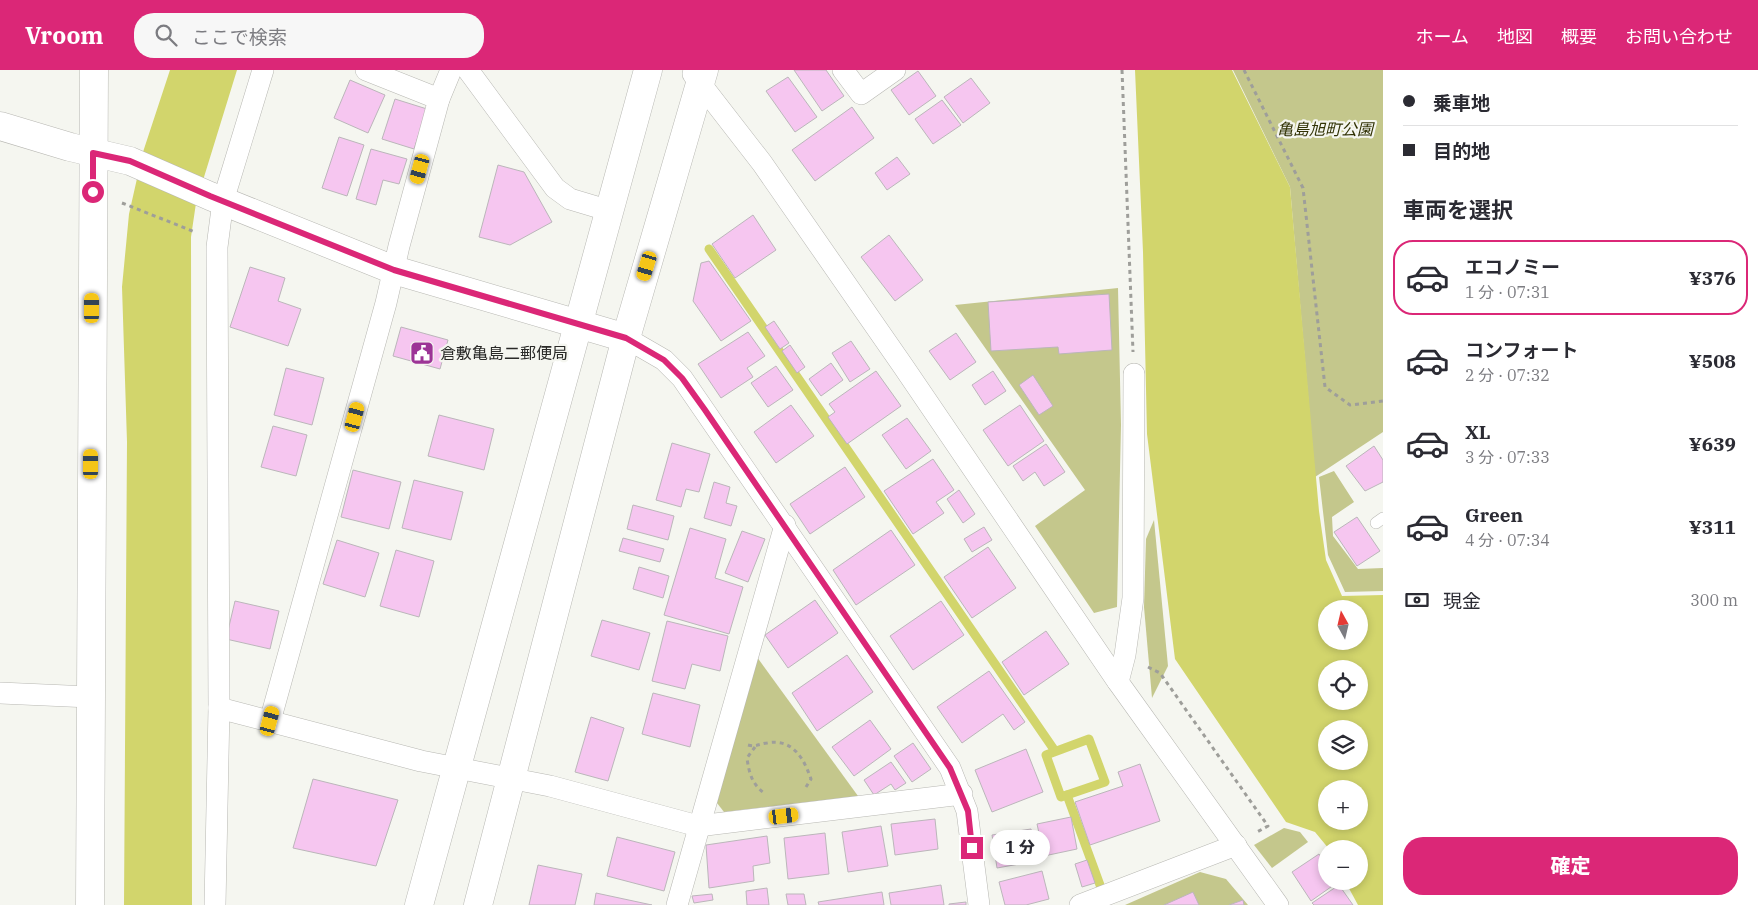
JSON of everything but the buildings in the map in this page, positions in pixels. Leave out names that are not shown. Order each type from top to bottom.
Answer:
[{"type":"street","points":[[90,905],[94,70]]},
{"type":"street","points":[[215,905],[219,708],[216,199],[263,70]]},
{"type":"street","points":[[366,70],[439,99]]},
{"type":"street","points":[[270,721],[439,99],[451,70]]},
{"type":"street","points":[[468,70],[554,188],[570,199],[610,211]]},
{"type":"street","points":[[419,905],[648,70]]},
{"type":"street","points":[[843,70],[861,94],[895,70]]},
{"type":"street","points":[[478,905],[513,779],[626,338],[698,75]]},
{"type":"street","points":[[698,75],[767,171],[1118,682],[1278,905]]},
{"type":"street","points":[[0,126],[93,153],[130,161],[216,199],[394,270],[626,338],[664,360],[682,378],[785,525],[950,768],[968,811],[979,905]]},
{"type":"street","points":[[1118,682],[1125,655],[1133,598],[1134,374]]},
{"type":"street","points":[[677,905],[785,525]]},
{"type":"street","points":[[0,693],[90,697]]},
{"type":"street","points":[[219,708],[421,761],[550,786],[698,826],[962,794]]},
{"type":"street","points":[[1080,905],[1236,845]]},
{"type":"path","points":[[1122,70],[1134,374]]},
{"type":"path","points":[[1244,70],[1303,188],[1325,388],[1350,406],[1383,401]]},
{"type":"path","points":[[118,202],[199,234]]},
{"type":"path","points":[[1125,655],[1160,673],[1268,826],[1236,845]]},
{"type":"path","points":[[723,739],[755,747],[768,743],[779,743],[795,749],[804,760],[811,779],[802,792]]},
{"type":"path","points":[[755,747],[747,758],[749,773],[755,785],[772,797]]},
{"type":"green space","name":"亀島旭町公園","points":[[1233,70],[1383,70],[1383,432],[1315,477],[1290,187]]},
{"type":"green space","points":[[1118,288],[1121,425],[1117,607],[1094,613],[1035,526],[1085,490],[955,305]]},
{"type":"green space","points":[[1334,471],[1354,502],[1332,517],[1333,536],[1358,569],[1383,568],[1383,591],[1345,592],[1328,555],[1319,477]]},
{"type":"green space","points":[[1154,520],[1168,666],[1152,698],[1144,607],[1146,539]]},
{"type":"green space","points":[[757,657],[858,796],[724,812],[717,803]]},
{"type":"green space","points":[[1284,828],[1300,832],[1308,842],[1272,868],[1254,845]]},
{"type":"green space","points":[[1200,872],[1226,879],[1248,905],[1125,905]]},
{"type":"shaded area","points":[[170,70],[237,70],[196,203],[191,237],[192,905],[124,905],[127,442],[122,287],[129,214],[143,152]]},
{"type":"shaded area","points":[[1135,70],[1232,70],[1290,187],[1319,511],[1326,560],[1342,596],[1383,595],[1383,905],[1358,905],[1350,890],[1368,890],[1368,840],[1322,840],[1315,832],[1286,822],[1175,659],[1147,434],[1143,252]]},
{"type":"waterway","points":[[709,249],[1055,751]]},
{"type":"waterway","points":[[1089,739],[1105,782],[1061,797],[1046,755],[1089,739]]},
{"type":"waterway","points":[[1067,795],[1100,885]]},
{"type":"place","name":"倉敷亀島二郵便局","points":[[422,353]]},
{"type":"route","points":[[93,192],[93,153],[130,161],[210,196],[394,270],[626,338],[664,360],[682,378],[705,410],[950,768],[968,811],[972,848]]}]
